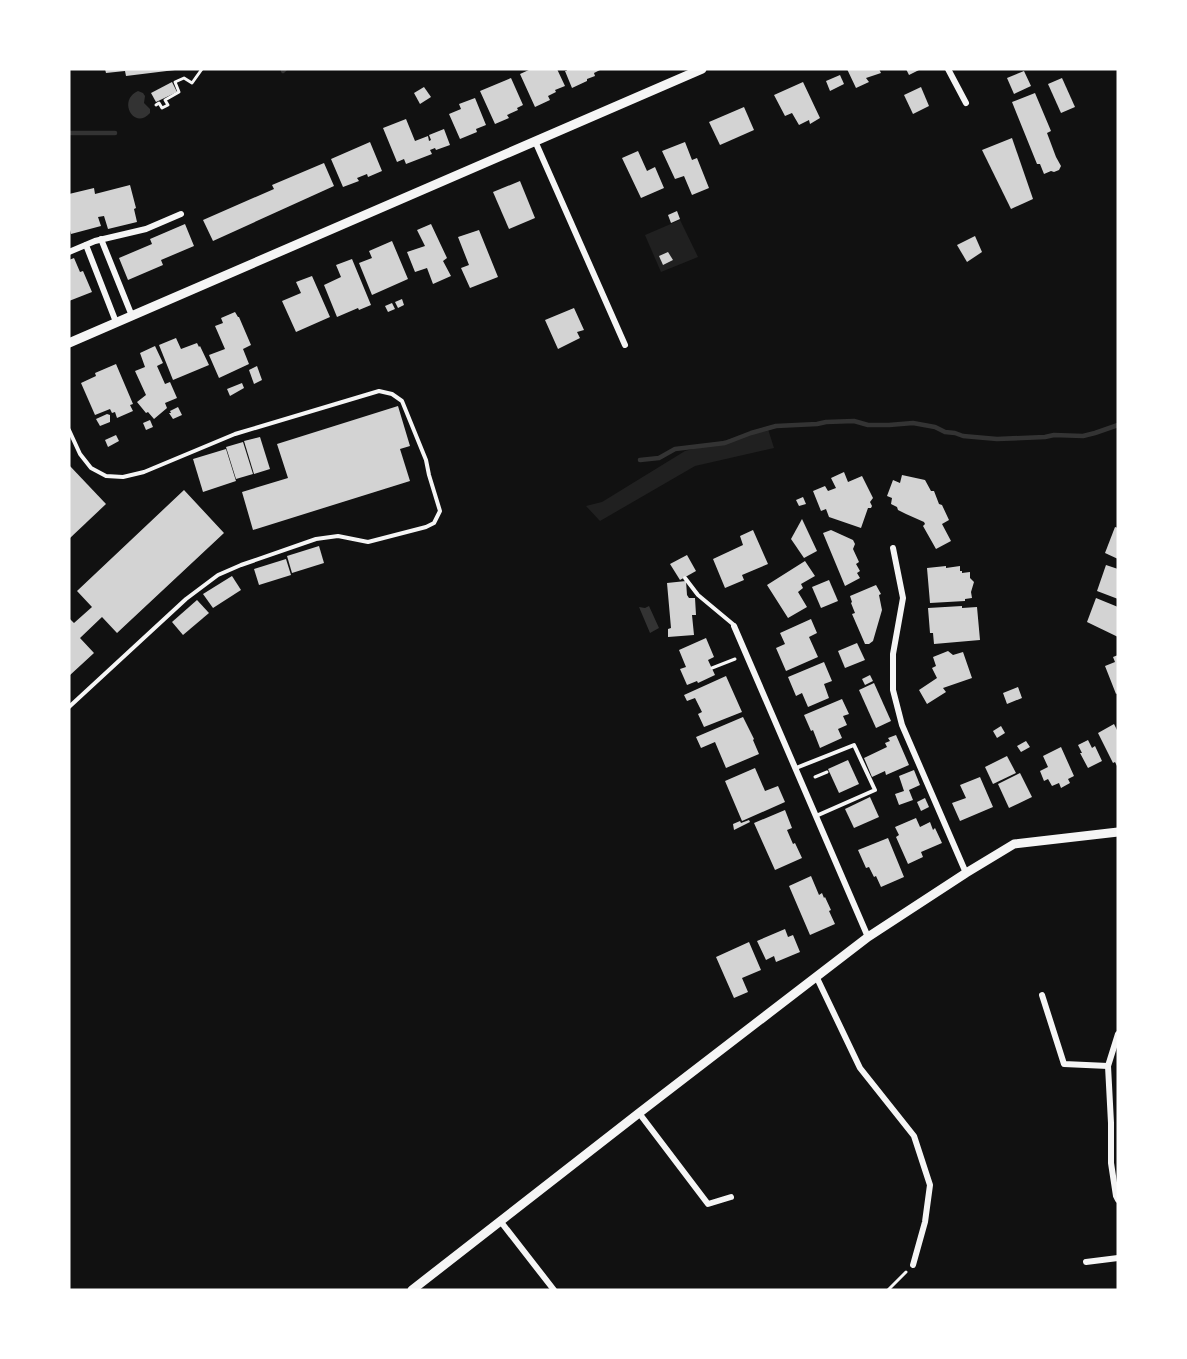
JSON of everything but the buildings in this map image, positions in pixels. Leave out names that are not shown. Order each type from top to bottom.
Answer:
[{"type":"street","points":[[69,343],[699,69]]},
{"type":"street","points":[[948,69],[966,104]]},
{"type":"street","points":[[535,141],[625,345]]},
{"type":"street","points":[[69,252],[101,239],[146,229],[181,214]]},
{"type":"street","points":[[101,239],[132,316]]},
{"type":"street","points":[[86,245],[116,322]]},
{"type":"street","points":[[893,548],[903,598],[892,654],[893,690],[902,724],[966,873]]},
{"type":"street","points":[[734,626],[868,938]]},
{"type":"street","points":[[416,1289],[639,1113],[868,938],[966,873],[1014,844],[1118,832]]},
{"type":"street","points":[[817,978],[860,1068],[914,1136],[930,1185],[925,1222],[913,1265]]},
{"type":"street","points":[[1042,995],[1064,1064],[1108,1066]]},
{"type":"street","points":[[1118,1034],[1108,1066],[1111,1163],[1118,1200]]},
{"type":"street","points":[[639,1113],[708,1204],[731,1197]]},
{"type":"street","points":[[501,1222],[554,1290]]},
{"type":"street","points":[[1086,1262],[1118,1258]]},
{"type":"lane","points":[[69,430],[80,454],[91,468],[106,476],[123,477],[144,472],[235,435],[379,391],[392,394],[402,402],[426,460],[440,511],[434,523],[426,527],[368,542],[338,536],[316,539],[218,575],[186,599],[69,707]]},
{"type":"lane","points":[[685,578],[698,595],[734,626]]},
{"type":"lane","points":[[796,768],[854,745],[875,790],[816,816]]},
{"type":"path","points":[[156,105],[159,103],[162,108],[168,105],[165,100],[179,92],[175,82],[184,78],[192,83],[202,69]]},
{"type":"path","points":[[712,668],[735,658]]},
{"type":"path","points":[[814,777],[827,772]]},
{"type":"path","points":[[888,1290],[913,1265]]},
{"type":"shaded area","points":[[138,91],[145,96],[144,103],[150,109],[150,113],[144,118],[134,116],[128,107],[132,95]]},
{"type":"shaded area","points":[[680,220],[698,257],[661,272],[645,235]]},
{"type":"shaded area","points":[[768,429],[774,448],[695,466],[600,521],[586,506],[602,502],[685,451]]},
{"type":"shaded area","points":[[649,606],[659,628],[650,633],[639,607]]},
{"type":"waterway","points":[[69,133],[115,133]]},
{"type":"waterway","points":[[640,460],[659,458],[675,449],[725,443],[776,426],[826,422],[854,421],[868,425],[913,423],[963,436],[997,439],[1054,435],[1083,436],[1118,425]]}]
